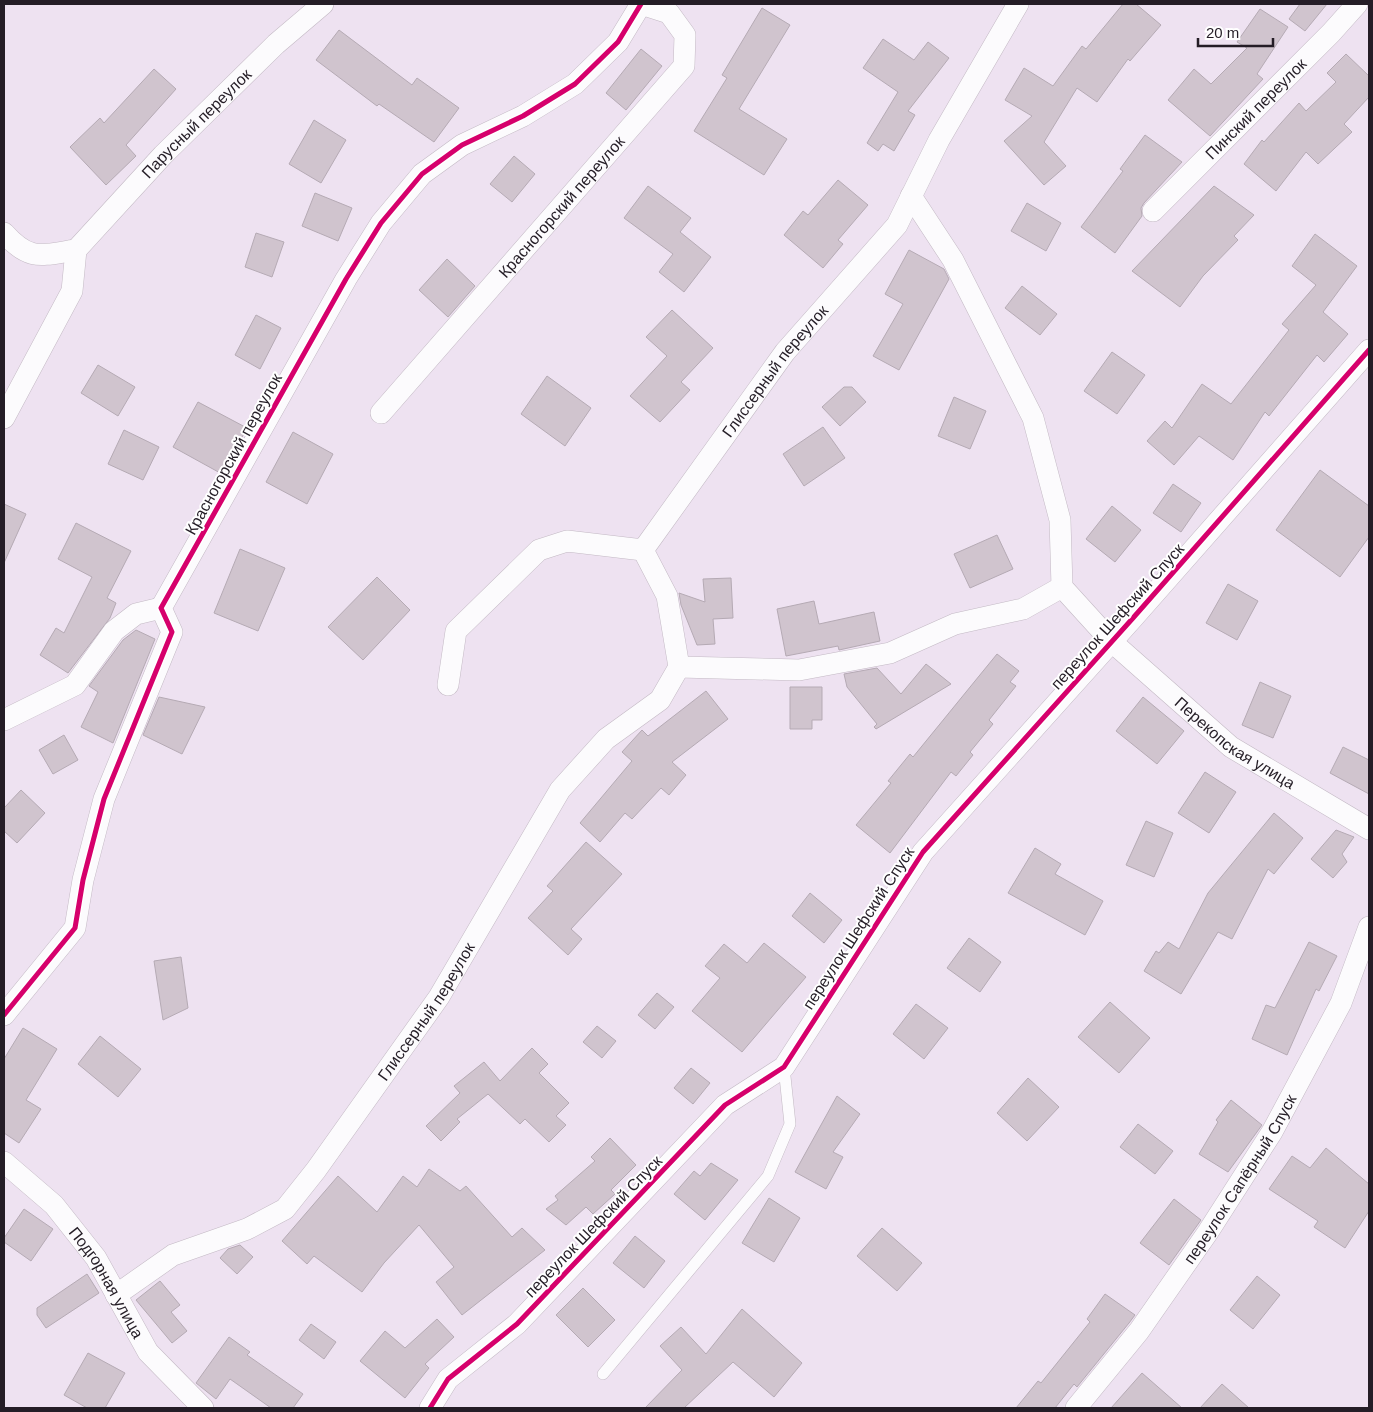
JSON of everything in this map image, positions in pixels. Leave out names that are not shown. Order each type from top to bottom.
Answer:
[{"type":"street","name":"Парусный переулок","points":[[76,250],[163,155],[276,44],[324,4]]},
{"type":"street","name":"Красногорский переулок","points":[[161,608],[346,279],[382,223],[422,174],[462,145],[523,116],[574,84],[618,42],[641,4],[669,12],[685,35],[684,66],[380,413]]},
{"type":"street","name":"Глиссерный переулок","points":[[643,550],[785,352],[897,224],[938,140],[1018,4]]},
{"type":"street","name":"Пинский переулок","points":[[1153,211],[1357,4]]},
{"type":"street","points":[[911,196],[953,260],[1034,418],[1060,520],[1062,587],[1112,642]]},
{"type":"street","points":[[4,233],[15,245],[35,256],[76,250],[72,291],[4,418]]},
{"type":"street","name":"переулок Шефский Спуск","points":[[430,1408],[448,1379],[517,1324],[725,1106],[784,1067],[923,852],[1112,642],[1369,350]]},
{"type":"street","points":[[448,686],[456,631],[539,550],[567,541],[643,550],[667,596],[680,667],[799,670],[890,653],[955,624],[1023,609],[1062,587]]},
{"type":"street","points":[[4,720],[74,685],[114,631],[136,614],[161,608],[172,632],[104,799],[83,880],[75,928],[4,1015]]},
{"type":"street","name":"Перекопская улица","points":[[1112,642],[1231,747],[1369,829]]},
{"type":"street","name":"Глиссерный переулок","points":[[116,1295],[173,1255],[246,1229],[285,1209],[322,1162],[439,997],[560,790],[606,739],[660,700],[680,667]]},
{"type":"street","name":"переулок Сапёрный Спуск","points":[[1087,1405],[1203,1240],[1272,1132],[1341,1003],[1369,927]]},
{"type":"street","name":"Подгорная улица","points":[[4,1162],[54,1205],[96,1258],[148,1352],[203,1408]]},
{"type":"lane","points":[[603,1374],[768,1176],[790,1124],[784,1067]]},
{"type":"building","points":[[1123,4],[1136,4],[1161,25],[1130,61],[1128,59],[1097,102],[1077,88],[1044,142],[1066,166],[1044,185],[1004,141],[1032,116],[1005,100],[1024,68],[1053,86],[1082,46],[1086,49]]},
{"type":"building","points":[[1300,4],[1327,4],[1305,31],[1289,19]]},
{"type":"building","points":[[762,8],[790,25],[739,109],[787,139],[764,175],[694,131],[727,78],[722,75]]},
{"type":"building","points":[[1260,9],[1288,27],[1257,74],[1263,79],[1210,136],[1168,100],[1194,69],[1211,84],[1247,48],[1237,42]]},
{"type":"building","points":[[339,30],[412,85],[417,78],[459,108],[434,142],[379,104],[377,106],[316,60]]},
{"type":"building","points":[[883,39],[914,60],[928,42],[949,58],[908,111],[915,115],[894,151],[883,144],[878,151],[867,143],[898,92],[863,68]]},
{"type":"building","points":[[641,49],[662,66],[626,110],[606,93]]},
{"type":"building","points":[[1346,54],[1369,76],[1369,97],[1344,124],[1352,132],[1318,164],[1306,152],[1276,191],[1244,164],[1262,140],[1264,142],[1299,103],[1306,111],[1336,82],[1327,73]]},
{"type":"building","points":[[154,69],[176,89],[126,145],[136,156],[106,185],[70,147],[100,118],[104,123]]},
{"type":"building","points":[[314,120],[346,140],[321,183],[289,164]]},
{"type":"building","points":[[1145,135],[1182,162],[1144,203],[1141,208],[1142,216],[1115,253],[1081,227],[1123,171],[1120,169]]},
{"type":"building","points":[[514,156],[535,174],[512,202],[490,184]]},
{"type":"building","points":[[838,180],[868,205],[838,240],[843,244],[823,268],[784,235],[803,211],[808,215]]},
{"type":"building","points":[[648,186],[691,218],[680,232],[711,257],[684,292],[659,272],[673,254],[624,218]]},
{"type":"building","points":[[1214,186],[1254,215],[1234,236],[1238,240],[1203,276],[1180,307],[1132,271]]},
{"type":"building","points":[[315,193],[352,208],[338,241],[302,226]]},
{"type":"building","points":[[1027,203],[1061,223],[1046,251],[1011,231]]},
{"type":"building","points":[[256,233],[284,242],[272,277],[245,267]]},
{"type":"building","points":[[1315,234],[1357,266],[1323,312],[1348,334],[1324,362],[1317,355],[1269,416],[1265,412],[1233,460],[1199,436],[1174,465],[1147,441],[1165,421],[1172,428],[1202,384],[1231,404],[1289,330],[1282,324],[1316,285],[1292,266]]},
{"type":"building","points":[[909,250],[944,269],[949,279],[899,370],[873,356],[903,304],[885,294]]},
{"type":"building","points":[[447,259],[475,286],[448,317],[419,290]]},
{"type":"building","points":[[1022,286],[1057,314],[1040,335],[1005,308]]},
{"type":"building","points":[[672,310],[713,348],[681,382],[690,390],[660,422],[630,396],[667,356],[646,337]]},
{"type":"building","points":[[256,315],[281,328],[260,369],[235,355]]},
{"type":"building","points":[[1112,352],[1145,375],[1117,414],[1084,391]]},
{"type":"building","points":[[98,365],[135,387],[118,416],[81,393]]},
{"type":"building","points":[[547,376],[591,408],[565,446],[521,414]]},
{"type":"building","points":[[844,387],[852,387],[866,402],[840,426],[822,407]]},
{"type":"building","points":[[954,397],[986,411],[970,449],[938,436]]},
{"type":"building","points":[[198,402],[247,428],[222,474],[173,447]]},
{"type":"building","points":[[823,427],[845,458],[804,486],[783,454]]},
{"type":"building","points":[[124,430],[159,447],[143,480],[108,464]]},
{"type":"building","points":[[293,432],[333,454],[307,504],[266,482]]},
{"type":"building","points":[[1320,470],[1369,506],[1369,537],[1340,577],[1276,530]]},
{"type":"building","points":[[1173,484],[1201,503],[1181,532],[1153,513]]},
{"type":"building","points":[[4,504],[26,514],[4,563]]},
{"type":"building","points":[[1112,506],[1141,530],[1115,562],[1086,539]]},
{"type":"building","points":[[76,523],[131,551],[107,598],[116,603],[110,618],[68,673],[40,655],[56,628],[64,633],[92,577],[58,559]]},
{"type":"building","points":[[997,535],[1013,569],[970,588],[954,554]]},
{"type":"building","points":[[240,549],[285,568],[258,631],[214,613]]},
{"type":"building","points":[[377,577],[410,610],[363,660],[328,627]]},
{"type":"building","points":[[731,578],[733,618],[713,619],[715,644],[697,645],[681,605],[679,593],[705,602],[703,579]]},
{"type":"building","points":[[1228,584],[1258,601],[1237,640],[1206,623]]},
{"type":"building","points":[[814,601],[819,624],[874,612],[880,641],[839,650],[838,646],[786,656],[777,609]]},
{"type":"building","points":[[136,630],[155,639],[113,743],[81,727],[98,692],[89,686],[123,640]]},
{"type":"building","points":[[997,654],[1019,671],[1010,682],[1016,686],[989,720],[993,724],[970,752],[973,755],[956,776],[951,772],[890,853],[856,825],[891,783],[888,781],[910,754],[913,757]]},
{"type":"building","points":[[926,664],[951,684],[876,729],[874,727],[877,724],[847,687],[844,674],[877,668],[901,694]]},
{"type":"building","points":[[1260,682],[1291,696],[1273,738],[1242,725]]},
{"type":"building","points":[[790,687],[822,687],[822,720],[812,720],[812,729],[790,729]]},
{"type":"building","points":[[706,691],[728,719],[672,762],[686,775],[669,795],[661,788],[632,819],[625,813],[600,842],[580,823],[632,761],[622,752],[642,730],[648,736]]},
{"type":"building","points":[[159,697],[205,707],[182,754],[143,735]]},
{"type":"building","points":[[1143,697],[1184,731],[1157,764],[1116,731]]},
{"type":"building","points":[[64,735],[78,760],[53,774],[39,750]]},
{"type":"building","points":[[1343,747],[1369,760],[1369,794],[1330,773]]},
{"type":"building","points":[[1205,772],[1236,792],[1209,833],[1178,813]]},
{"type":"building","points":[[21,790],[45,813],[17,843],[4,831],[4,808]]},
{"type":"building","points":[[1274,813],[1303,838],[1274,874],[1268,869],[1232,939],[1218,932],[1181,994],[1144,971],[1156,951],[1159,953],[1168,942],[1179,949],[1208,893]]},
{"type":"building","points":[[1146,821],[1173,833],[1154,877],[1126,865]]},
{"type":"building","points":[[1336,830],[1354,837],[1342,854],[1347,862],[1333,878],[1311,859]]},
{"type":"building","points":[[586,842],[622,874],[571,929],[582,939],[568,955],[528,918],[553,891],[547,886]]},
{"type":"building","points":[[1035,848],[1061,864],[1055,874],[1103,901],[1085,935],[1008,893]]},
{"type":"building","points":[[810,893],[842,920],[824,943],[792,916]]},
{"type":"building","points":[[969,938],[1001,962],[980,992],[947,968]]},
{"type":"building","points":[[1309,942],[1337,956],[1319,991],[1316,989],[1287,1055],[1252,1039],[1266,1005],[1275,1008]]},
{"type":"building","points":[[764,943],[806,977],[742,1052],[692,1011],[720,978],[705,966],[724,944],[747,963]]},
{"type":"building","points":[[181,957],[188,1008],[163,1020],[154,961]]},
{"type":"building","points":[[657,993],[674,1007],[655,1029],[638,1015]]},
{"type":"building","points":[[1110,1002],[1150,1038],[1119,1073],[1078,1037]]},
{"type":"building","points":[[916,1004],[948,1028],[924,1059],[893,1034]]},
{"type":"building","points":[[597,1026],[616,1041],[602,1058],[583,1042]]},
{"type":"building","points":[[23,1028],[57,1049],[26,1100],[41,1109],[19,1143],[4,1133],[4,1059]]},
{"type":"building","points":[[100,1036],[141,1069],[118,1097],[78,1064]]},
{"type":"building","points":[[532,1048],[548,1064],[539,1073],[569,1103],[556,1116],[566,1125],[549,1142],[525,1119],[520,1124],[488,1094],[457,1119],[460,1122],[441,1141],[426,1126],[460,1093],[454,1086],[484,1062],[500,1081]]},
{"type":"building","points":[[691,1068],[710,1083],[693,1104],[674,1088]]},
{"type":"building","points":[[1028,1078],[1059,1107],[1027,1141],[997,1113]]},
{"type":"building","points":[[837,1096],[860,1114],[833,1152],[843,1157],[826,1189],[795,1172]]},
{"type":"building","points":[[1231,1100],[1262,1125],[1228,1172],[1199,1154],[1218,1122],[1216,1120]]},
{"type":"building","points":[[1138,1124],[1173,1151],[1155,1174],[1120,1147]]},
{"type":"building","points":[[610,1138],[636,1165],[611,1190],[615,1194],[593,1214],[586,1207],[566,1225],[546,1209],[558,1200],[555,1196],[595,1161],[591,1157]]},
{"type":"building","points":[[1326,1148],[1369,1184],[1369,1211],[1345,1248],[1314,1227],[1318,1221],[1269,1189],[1292,1156],[1310,1168]]},
{"type":"building","points":[[711,1163],[738,1180],[705,1220],[674,1194],[694,1171],[700,1176]]},
{"type":"building","points":[[429,1169],[460,1191],[466,1186],[512,1237],[522,1228],[545,1250],[462,1315],[436,1282],[454,1267],[419,1225],[384,1263],[362,1292],[314,1256],[307,1264],[282,1241],[338,1176],[377,1212],[403,1176],[417,1187]]},
{"type":"building","points":[[769,1198],[800,1218],[774,1262],[742,1243]]},
{"type":"building","points":[[1174,1199],[1201,1220],[1169,1265],[1140,1243]]},
{"type":"building","points":[[24,1209],[53,1229],[31,1261],[4,1242],[4,1238]]},
{"type":"building","points":[[882,1228],[922,1263],[897,1291],[857,1256]]},
{"type":"building","points":[[635,1236],[665,1261],[644,1288],[613,1263]]},
{"type":"building","points":[[240,1245],[253,1257],[237,1274],[220,1258],[228,1249]]},
{"type":"building","points":[[87,1274],[99,1293],[46,1328],[37,1315],[37,1308]]},
{"type":"building","points":[[1257,1276],[1280,1295],[1253,1329],[1230,1310]]},
{"type":"building","points":[[160,1281],[180,1305],[171,1312],[187,1331],[172,1343],[136,1300]]},
{"type":"building","points":[[583,1288],[615,1320],[588,1347],[556,1315]]},
{"type":"building","points":[[1105,1294],[1135,1315],[1129,1323],[1077,1387],[1074,1384],[1055,1408],[1016,1408],[1038,1381],[1041,1383],[1090,1322],[1087,1319]]},
{"type":"building","points":[[742,1309],[802,1363],[774,1397],[733,1362],[684,1408],[645,1408],[682,1370],[660,1346],[681,1327],[706,1354]]},
{"type":"building","points":[[437,1319],[454,1337],[425,1364],[429,1368],[405,1398],[360,1361],[385,1331],[405,1348]]},
{"type":"building","points":[[311,1324],[336,1342],[324,1359],[299,1340]]},
{"type":"building","points":[[229,1337],[250,1352],[247,1355],[303,1394],[293,1408],[271,1408],[230,1379],[216,1399],[196,1383]]},
{"type":"building","points":[[88,1353],[125,1373],[105,1408],[87,1408],[64,1395]]},
{"type":"building","points":[[1142,1373],[1182,1408],[1111,1408]]},
{"type":"building","points":[[1222,1384],[1249,1408],[1200,1408]]},
{"type":"cycle path","points":[[4,1015],[75,928],[83,880],[104,799],[172,632],[161,608],[346,279],[381,223],[422,174],[462,145],[523,116],[575,84],[618,42],[641,4]]},
{"type":"cycle path","points":[[430,1408],[448,1379],[517,1324],[725,1105],[784,1067],[923,852],[1133,618],[1369,350]]}]
